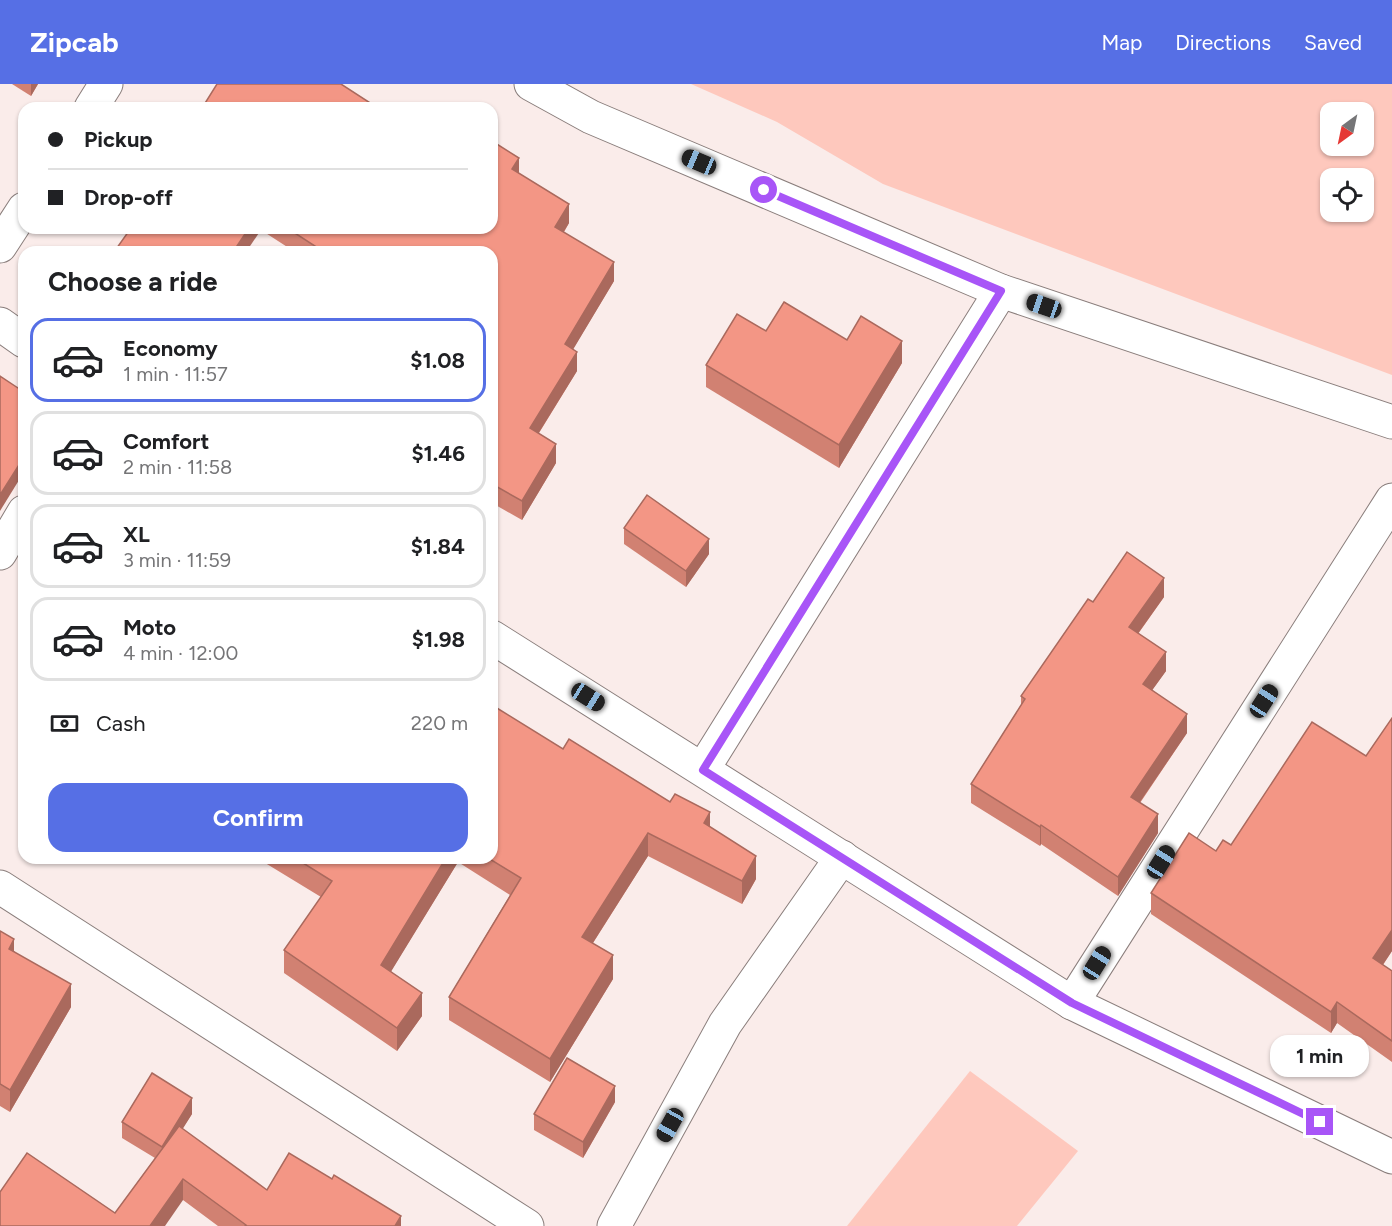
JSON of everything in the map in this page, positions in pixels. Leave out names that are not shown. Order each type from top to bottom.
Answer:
[{"type":"street","points":[[95,102],[106,84]]},
{"type":"street","points":[[531,84],[591,117],[1001,291],[1392,422]]},
{"type":"street","points":[[0,246],[18,218]]},
{"type":"street","points":[[703,770],[1001,291]]},
{"type":"street","points":[[0,324],[18,337]]},
{"type":"street","points":[[1072,1003],[1392,500]]},
{"type":"street","points":[[0,553],[18,522]]},
{"type":"street","points":[[498,641],[1072,1003],[1392,1157]]},
{"type":"street","points":[[614,1226],[725,1024],[842,857]]},
{"type":"street","points":[[0,887],[527,1226]]},
{"type":"shaded area","points":[[691,84],[1392,84],[1392,375],[883,184],[777,122]]},
{"type":"shaded area","points":[[970,1071],[1078,1151],[1017,1226],[847,1226]]},
{"type":"building","points":[[217,84],[341,84],[369,102],[206,102]]},
{"type":"building","points":[[498,145],[519,158],[512,169],[569,204],[555,227],[614,262],[565,344],[577,352],[530,428],[556,444],[522,501],[498,487],[498,246],[315,246],[296,234],[498,234]]},
{"type":"building","points":[[127,234],[245,234],[237,246],[118,246]]},
{"type":"building","points":[[784,302],[847,340],[861,316],[902,341],[839,445],[706,365],[737,314],[766,331]]},
{"type":"building","points":[[0,376],[18,388],[18,466],[0,495]]},
{"type":"building","points":[[647,495],[709,539],[686,571],[624,528]]},
{"type":"building","points":[[1127,552],[1164,578],[1129,627],[1166,652],[1143,684],[1187,714],[1131,797],[1158,814],[1118,877],[1041,825],[1040,827],[971,784],[1025,699],[1021,696],[1088,599],[1093,602]]},
{"type":"building","points":[[498,709],[563,749],[569,739],[670,802],[675,794],[710,812],[704,823],[756,856],[742,881],[648,833],[582,937],[613,955],[550,1059],[449,997],[521,878],[498,864]]},
{"type":"building","points":[[1392,718],[1392,930],[1373,958],[1392,971],[1392,1041],[1337,1002],[1331,1012],[1151,893],[1189,833],[1216,851],[1223,840],[1231,845],[1312,722],[1366,756]]},
{"type":"building","points":[[305,864],[442,864],[381,965],[422,993],[397,1028],[284,950],[332,881]]},
{"type":"building","points":[[0,931],[14,939],[9,949],[71,984],[10,1090],[0,1084]]},
{"type":"building","points":[[567,1058],[615,1086],[583,1142],[534,1114]]},
{"type":"building","points":[[152,1073],[192,1098],[162,1147],[122,1122]]},
{"type":"building","points":[[179,1126],[267,1190],[289,1153],[332,1179],[334,1175],[401,1216],[395,1226],[245,1226],[183,1179],[150,1226],[0,1226],[0,1192],[27,1153],[115,1213]]},
{"type":"route","points":[[764,190],[1001,291],[703,770],[1072,1003],[1320,1122]]}]
